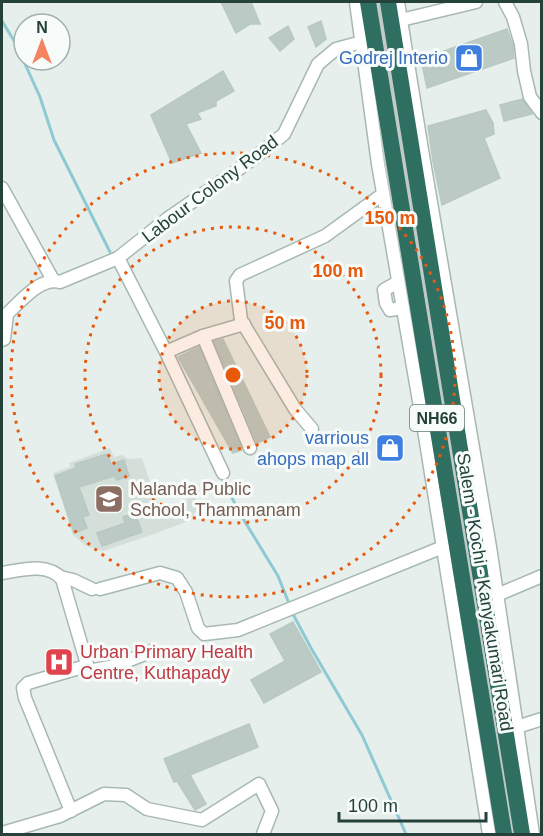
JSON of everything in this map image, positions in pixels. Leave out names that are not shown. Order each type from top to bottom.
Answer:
[{"type":"highway","name":"Salem - Kochi - Kanyakumari Road","points":[[368,2],[387,118],[406,299],[504,834]]},
{"type":"highway","name":"Salem - Kochi - Kanyakumari Road","points":[[388,2],[458,400],[522,834]]},
{"type":"highway","points":[[387,118],[406,114]]},
{"type":"street","points":[[356,2],[398,282],[384,290],[386,303],[390,309],[406,299],[442,547],[489,834]]},
{"type":"street","points":[[398,2],[458,400],[497,595],[533,834]]},
{"type":"street","points":[[401,20],[476,2]]},
{"type":"street","points":[[505,2],[513,16],[530,97],[542,113]]},
{"type":"street","name":"Labour Colony Road","points":[[54,280],[60,282],[118,258],[167,219],[263,151],[284,134],[318,64],[336,49],[362,42]]},
{"type":"street","points":[[2,188],[54,280],[39,285],[7,314],[2,340]]},
{"type":"street","points":[[312,429],[274,377],[241,320],[236,281],[240,274],[325,236],[383,194]]},
{"type":"street","points":[[118,258],[166,352],[223,473]]},
{"type":"street","points":[[166,352],[203,336],[244,324]]},
{"type":"street","points":[[203,336],[250,448]]},
{"type":"street","points":[[60,577],[96,589],[160,573],[177,578],[186,592],[198,628],[204,634],[238,630],[442,547]]},
{"type":"street","points":[[2,573],[32,569],[46,569],[57,573],[62,579],[89,671],[115,666],[152,651]]},
{"type":"street","points":[[497,595],[542,576]]},
{"type":"street","points":[[71,811],[23,688],[28,683],[86,666]]},
{"type":"street","points":[[517,727],[542,719]]},
{"type":"street","points":[[2,833],[60,816],[104,794],[126,795],[147,809],[202,820],[259,784],[272,811],[263,834]]},
{"type":"shaded area","name":"Nalanda Public School, Thammanam","points":[[110,448],[114,457],[122,455],[128,459],[142,458],[157,502],[168,506],[179,504],[193,495],[201,507],[189,521],[151,535],[103,551],[86,546],[73,535],[53,473],[70,467],[69,463]]},
{"type":"building","points":[[221,2],[251,2],[260,24],[250,24],[236,33]]},
{"type":"building","points":[[321,21],[326,39],[316,47],[308,27]]},
{"type":"building","points":[[288,26],[294,39],[280,51],[269,38]]},
{"type":"building","name":"Godrej Interio","points":[[507,29],[513,46],[514,58],[427,88],[421,59]]},
{"type":"building","points":[[223,71],[234,91],[216,101],[216,106],[197,113],[201,119],[186,124],[201,153],[172,163],[151,115]]},
{"type":"building","points":[[522,99],[532,114],[504,121],[500,105]]},
{"type":"building","points":[[486,110],[493,123],[494,134],[484,138],[500,178],[442,205],[428,126]]},
{"type":"building","points":[[223,339],[270,437],[257,443],[214,341]]},
{"type":"building","points":[[199,347],[242,450],[233,453],[178,357]]},
{"type":"building","name":"Nalanda Public School, Thammanam","points":[[107,454],[111,464],[124,460],[129,476],[117,480],[114,476],[79,487],[89,515],[83,517],[87,528],[74,533],[55,476],[76,468],[75,464]]},
{"type":"building","name":"Nalanda Public School, Thammanam","points":[[135,513],[142,532],[102,546],[97,533],[125,523],[123,517]]},
{"type":"building","points":[[293,622],[321,672],[264,703],[251,680],[285,661],[270,634]]},
{"type":"building","points":[[249,724],[258,747],[190,775],[206,804],[195,810],[177,781],[174,782],[164,759]]},
{"type":"waterway","points":[[2,21],[16,44],[40,97],[54,140],[110,252]]},
{"type":"waterway","points":[[220,475],[242,517],[278,576],[288,601]]},
{"type":"waterway","points":[[294,616],[362,735],[406,834]]},
{"type":"place","name":"Godrej Interio","points":[[469,58]]},
{"type":"place","name":"varrious ahops map all","points":[[390,448]]},
{"type":"place","name":"Nalanda Public School, Thammanam","points":[[109,499]]},
{"type":"place","name":"Urban Primary Health Centre, Kuthapady","points":[[59,662]]}]
